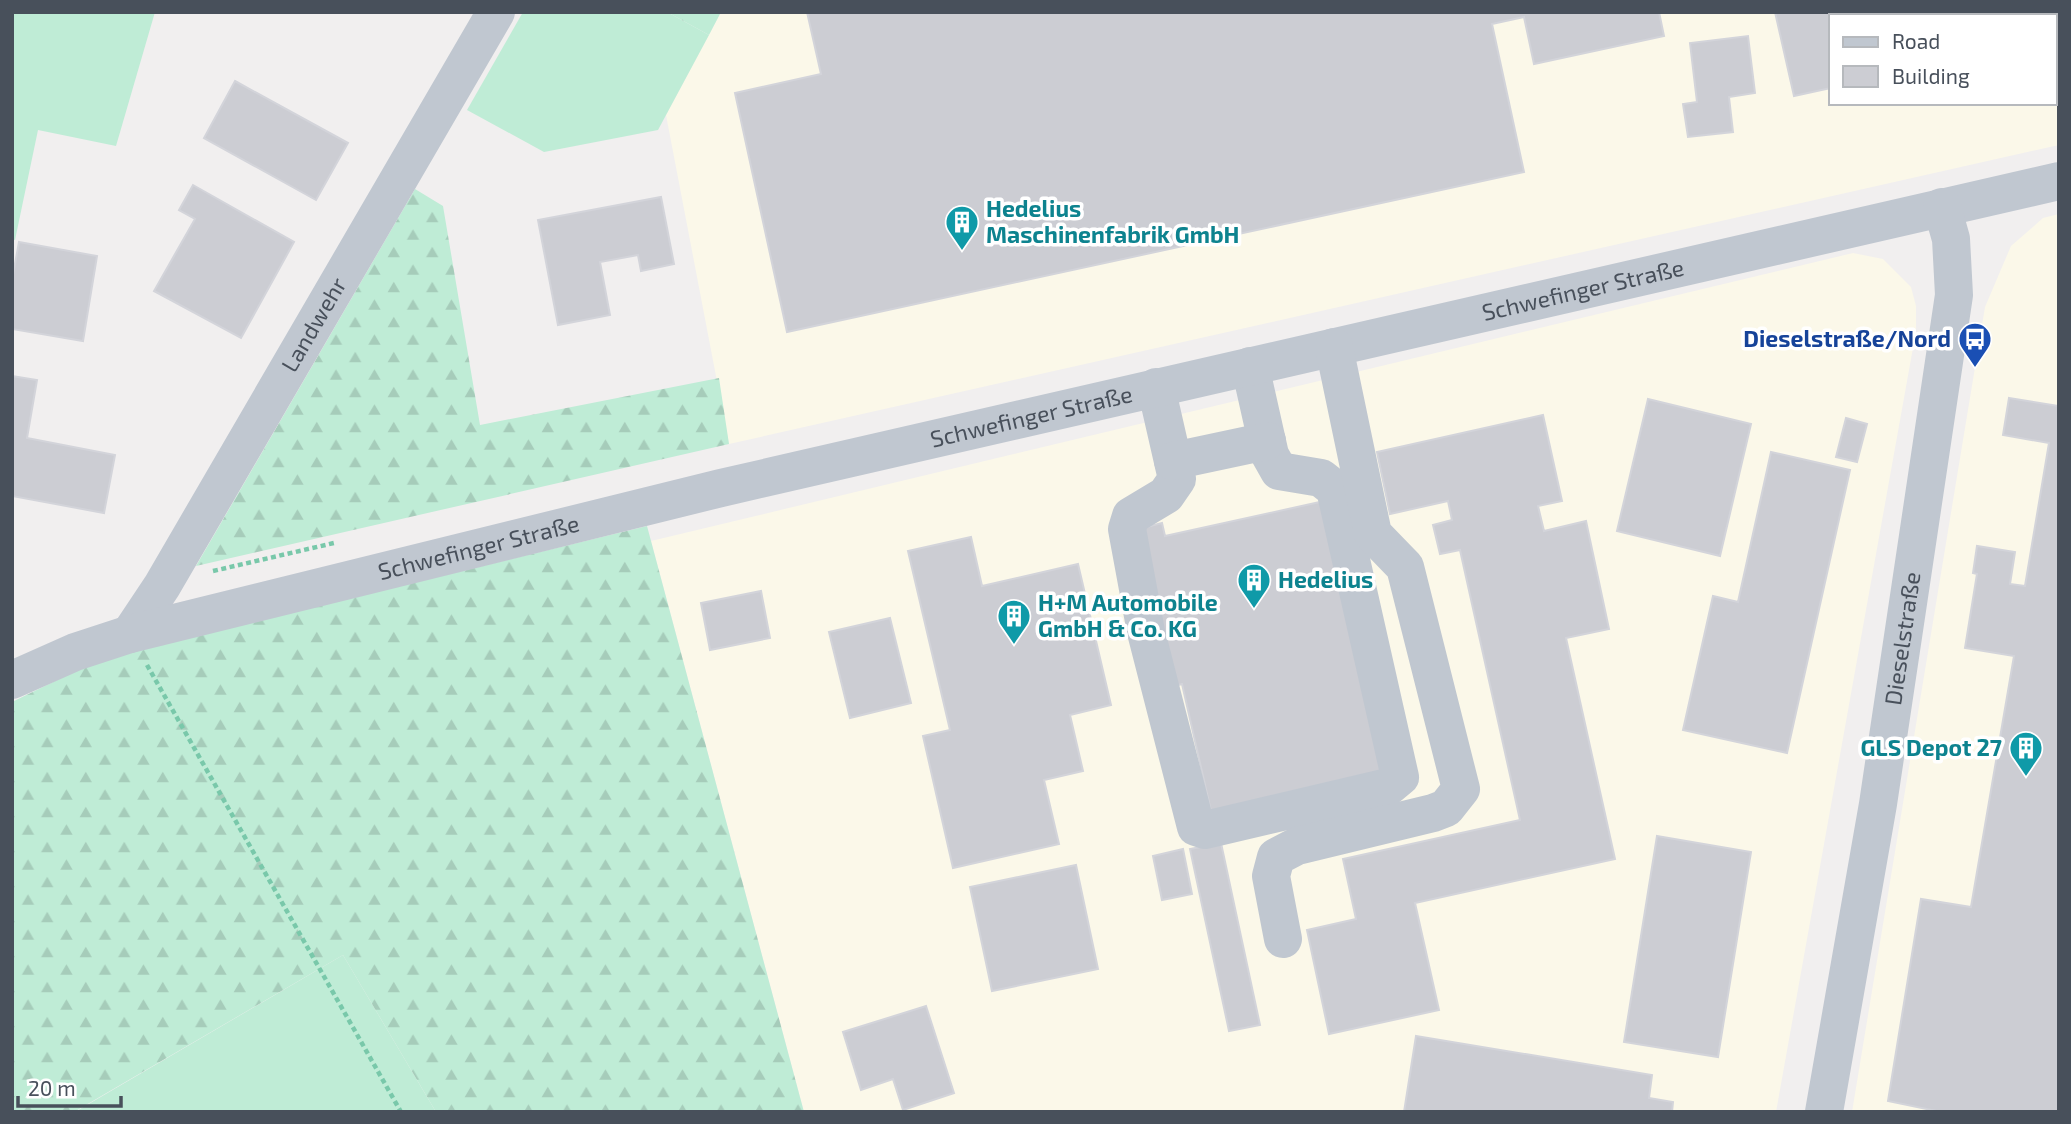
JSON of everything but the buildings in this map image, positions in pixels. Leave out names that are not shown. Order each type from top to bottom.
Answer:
[{"type":"street","name":"Landwehr","points":[[130,634],[162,586],[496,12]]},
{"type":"street","name":"Schwefinger Straße","points":[[12,680],[75,652],[130,634],[721,488],[2059,181]]},
{"type":"street","name":"Dieselstraße","points":[[1824,1112],[1878,804],[1954,295],[1951,239],[1942,207]]},
{"type":"street","points":[[1283,939],[1271,876],[1276,857],[1297,846],[1433,813],[1446,808],[1461,789],[1405,567],[1373,534],[1334,347]]},
{"type":"street","points":[[1156,387],[1177,479],[1166,495],[1131,516],[1127,529],[1146,632],[1196,827],[1205,830],[1388,788],[1401,777],[1335,489],[1321,478],[1279,471],[1267,441],[1250,366]]},
{"type":"street","points":[[1173,461],[1267,441]]},
{"type":"path","points":[[130,634],[401,1112]]},
{"type":"shaded area","points":[[721,12],[2059,12],[2059,145],[729,444],[666,115]]},
{"type":"shaded area","points":[[2059,214],[2059,1112],[1852,1112],[1985,307],[2011,246],[2043,218]]},
{"type":"shaded area","points":[[1853,253],[1883,259],[1911,287],[1916,306],[1916,331],[1776,1112],[804,1112],[651,541]]},
{"type":"green space","points":[[12,12],[155,12],[116,146],[38,130],[15,240],[12,239]]},
{"type":"green space","points":[[523,12],[667,12],[709,35],[658,130],[544,152],[467,110]]},
{"type":"green space","points":[[667,12],[721,12],[709,35]]},
{"type":"green space","points":[[415,189],[443,206],[480,425],[719,378],[729,444],[196,566]]},
{"type":"green space","points":[[647,526],[804,1112],[436,1112],[343,955],[74,1112],[12,1112],[12,702],[86,666],[132,651]]},
{"type":"green space","points":[[343,955],[436,1112],[75,1112]]},
{"type":"place","name":"Hedelius Maschinenfabrik GmbH","points":[[962,252]]},
{"type":"place","name":"Dieselstraße/Nord","points":[[1975,369]]},
{"type":"place","name":"Hedelius","points":[[1254,610]]},
{"type":"place","name":"H+M Automobile GmbH & Co. KG","points":[[1014,646]]},
{"type":"place","name":"GLS Depot 27","points":[[2026,778]]}]
